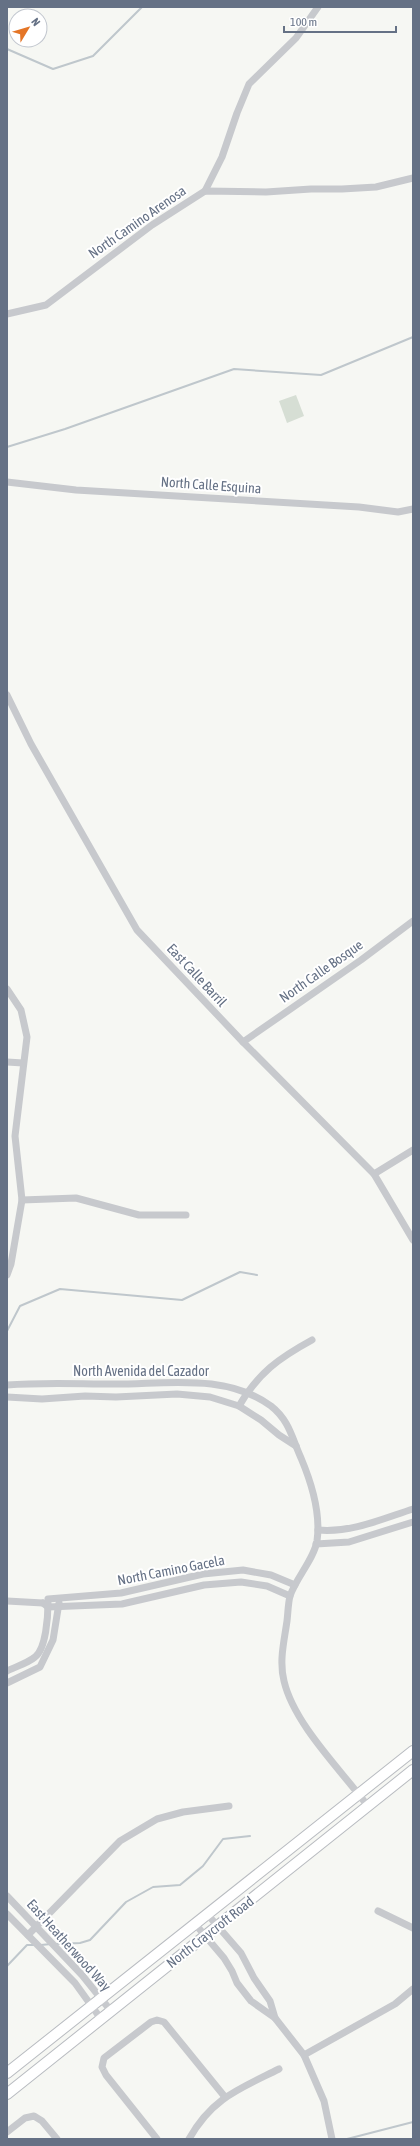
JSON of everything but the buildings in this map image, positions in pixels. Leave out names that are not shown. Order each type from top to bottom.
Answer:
[{"type":"main road","name":"North Craycroft Road","points":[[7,2074],[413,1751]]},
{"type":"main road","name":"North Craycroft Road","points":[[7,2094],[413,1770]]},
{"type":"street","points":[[205,191],[222,156],[249,84],[296,38],[318,7]]},
{"type":"street","name":"North Camino Arenosa","points":[[7,314],[46,305],[152,225],[205,191],[266,192],[311,188],[342,189],[376,186],[413,178]]},
{"type":"street","name":"North Calle Esquina","points":[[7,482],[76,490],[359,507],[398,512],[413,509]]},
{"type":"street","name":"East Calle Barril","points":[[7,695],[31,744],[137,930],[243,1042],[374,1174],[413,1240]]},
{"type":"street","name":"North Calle Bosque","points":[[243,1042],[361,960],[413,921]]},
{"type":"street","points":[[7,989],[21,1010],[27,1037],[15,1136],[22,1200],[11,1264],[7,1275]]},
{"type":"street","points":[[7,1062],[23,1064]]},
{"type":"street","points":[[374,1174],[413,1150]]},
{"type":"street","points":[[22,1200],[76,1198],[139,1215],[186,1215]]},
{"type":"street","points":[[239,1406],[246,1392],[257,1378],[277,1362],[312,1340]]},
{"type":"street","name":"North Avenida del Cazador","points":[[7,1385],[42,1382],[117,1384],[176,1381],[217,1384],[246,1392],[271,1406],[288,1422],[296,1446],[310,1478],[316,1504],[318,1530],[316,1544],[290,1596],[281,1652],[284,1680],[293,1708],[367,1806]]},
{"type":"street","name":"North Avenida del Cazador","points":[[7,1397],[42,1399],[85,1396],[116,1397],[177,1394],[210,1397],[239,1406],[261,1420],[279,1436],[296,1446]]},
{"type":"street","points":[[318,1530],[336,1532],[356,1528],[413,1509]]},
{"type":"street","points":[[316,1544],[349,1542],[413,1522]]},
{"type":"street","name":"North Camino Gacela","points":[[59,1603],[121,1593],[204,1574],[243,1570],[271,1574],[295,1586]]},
{"type":"street","points":[[172,1593],[173,1581]]},
{"type":"street","name":"North Camino Gacela","points":[[7,1601],[122,1604],[204,1585],[241,1582],[267,1586],[290,1596]]},
{"type":"street","points":[[7,1671],[36,1657],[45,1637],[46,1603]]},
{"type":"street","points":[[7,1682],[40,1667],[53,1640],[59,1603]]},
{"type":"street","points":[[28,1935],[120,1840],[157,1819],[182,1812],[229,1806]]},
{"type":"street","name":"East Heatherwood Way","points":[[7,1896],[82,1975],[97,2002],[101,2019]]},
{"type":"street","points":[[378,1911],[413,1928]]},
{"type":"street","name":"East Heatherwood Way","points":[[7,1914],[75,1983],[97,2002],[111,2011]]},
{"type":"street","points":[[208,1915],[232,1941],[247,1963],[254,1978],[270,2001],[276,2018],[304,2055],[324,2101],[332,2139]]},
{"type":"street","points":[[196,1925],[224,1958],[237,1983],[251,2001],[276,2018]]},
{"type":"street","points":[[304,2055],[395,2004],[413,1989]]},
{"type":"street","points":[[157,2139],[106,2075],[102,2067],[104,2058],[151,2022],[157,2020],[164,2022],[224,2097]]},
{"type":"street","points":[[189,2139],[199,2121],[224,2097],[279,2069]]},
{"type":"street","points":[[7,2132],[25,2118],[34,2116],[42,2121],[56,2139]]},
{"type":"shaded area","points":[[296,395],[304,416],[287,423],[279,401]]},
{"type":"waterway","points":[[7,49],[53,69],[93,56],[142,7]]},
{"type":"waterway","points":[[7,447],[65,429],[234,369],[321,375],[413,337]]},
{"type":"waterway","points":[[7,1331],[20,1306],[60,1289],[182,1300],[240,1272],[257,1275]]},
{"type":"waterway","points":[[55,1944],[80,1943],[90,1940],[126,1902],[153,1887],[180,1885],[203,1866],[223,1839],[250,1836]]},
{"type":"waterway","points":[[41,1945],[51,1944]]},
{"type":"waterway","points":[[7,1966],[27,1945],[35,1945]]},
{"type":"waterway","points":[[347,2139],[413,2122]]}]
